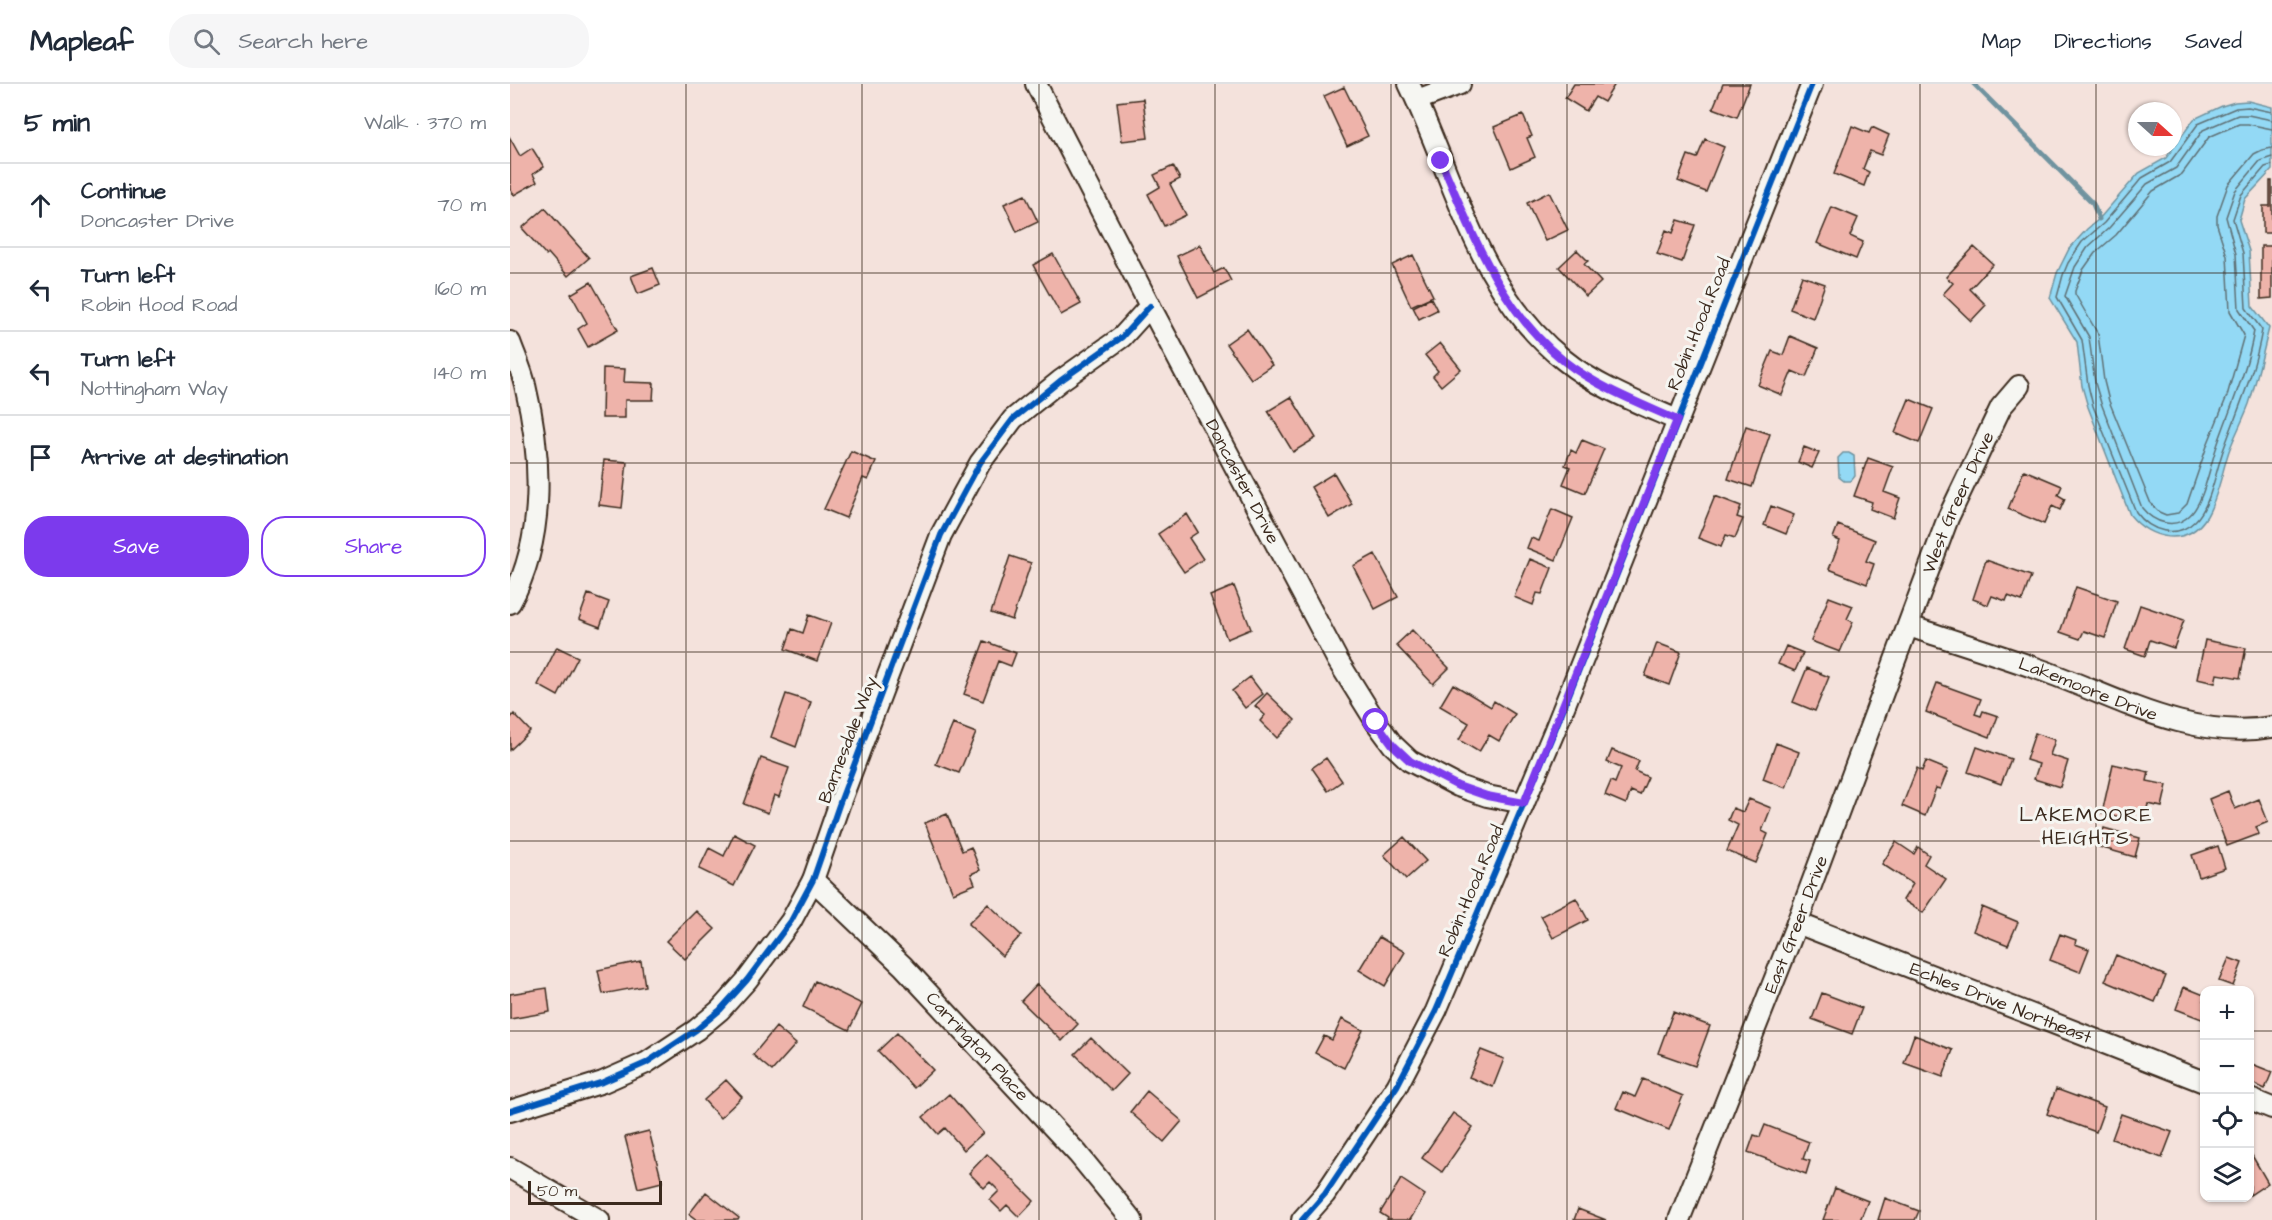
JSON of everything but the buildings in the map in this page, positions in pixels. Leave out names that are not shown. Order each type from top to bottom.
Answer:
[{"type":"street","points":[[1460,84],[1413,92],[1484,260],[1523,322],[1544,344],[1566,362],[1612,390],[1677,420]]},
{"type":"street","name":"Robin Hood Road","points":[[1302,1220],[1325,1194],[1397,1086],[1436,1011],[1524,803],[1812,84]]},
{"type":"street","name":"Doncaster Drive","points":[[1045,88],[1150,306],[1338,661],[1388,738],[1410,761],[1458,786],[1487,796],[1524,803]]},
{"type":"street","name":"Barnesdale Way","points":[[510,1111],[603,1082],[646,1063],[696,1030],[720,1010],[747,980],[791,921],[813,880],[941,535],[975,472],[1013,419],[1060,381],[1122,337],[1150,306]]},
{"type":"street","points":[[510,342],[525,383],[534,431],[537,481],[536,524],[523,576],[510,603]]},
{"type":"street","name":"West Greer Drive","points":[[1909,626],[1948,518],[2001,407],[2019,386]]},
{"type":"street","name":"Lakemoore Drive","points":[[1909,626],[2043,671],[2168,719],[2209,728],[2251,730],[2272,727]]},
{"type":"street","name":"East Greer Drive","points":[[1679,1220],[1797,923],[1909,626]]},
{"type":"street","name":"Carrington Place","points":[[813,880],[903,966],[1078,1154],[1132,1220]]},
{"type":"street","name":"Echles Drive Northeast","points":[[1797,923],[2200,1080]]},
{"type":"street","points":[[2254,1101],[2272,1108]]},
{"type":"street","points":[[510,1168],[599,1220]]},
{"type":"water","points":[[2248,101],[2272,107],[2272,170],[2245,199],[2239,220],[2249,251],[2252,306],[2269,328],[2249,404],[2229,451],[2211,509],[2199,526],[2189,533],[2168,537],[2148,530],[2130,515],[2088,407],[2082,386],[2077,342],[2050,298],[2057,273],[2069,249],[2139,173],[2167,156],[2182,156],[2182,136],[2194,119],[2235,102]]},
{"type":"water","points":[[1843,453],[1854,456],[1855,476],[1851,481],[1844,481],[1839,477],[1838,458]]},
{"type":"waterway","points":[[1974,84],[2093,204],[2099,219]]},
{"type":"cycle path","points":[[1302,1220],[1325,1194],[1397,1086],[1436,1011],[1554,732],[1812,84]]},
{"type":"cycle path","points":[[510,1111],[603,1082],[646,1063],[696,1030],[720,1010],[747,980],[791,921],[813,880],[941,535],[980,463],[1013,419],[1060,381],[1122,337],[1150,306]]},
{"type":"district","name":"LAKEMOORE HEIGHTS","points":[[2086,826]]},
{"type":"route","points":[[1376,722],[1393,745],[1410,761],[1458,786],[1487,796],[1524,803],[1677,420],[1604,386],[1566,362],[1544,344],[1523,322],[1484,260],[1441,161]]}]
